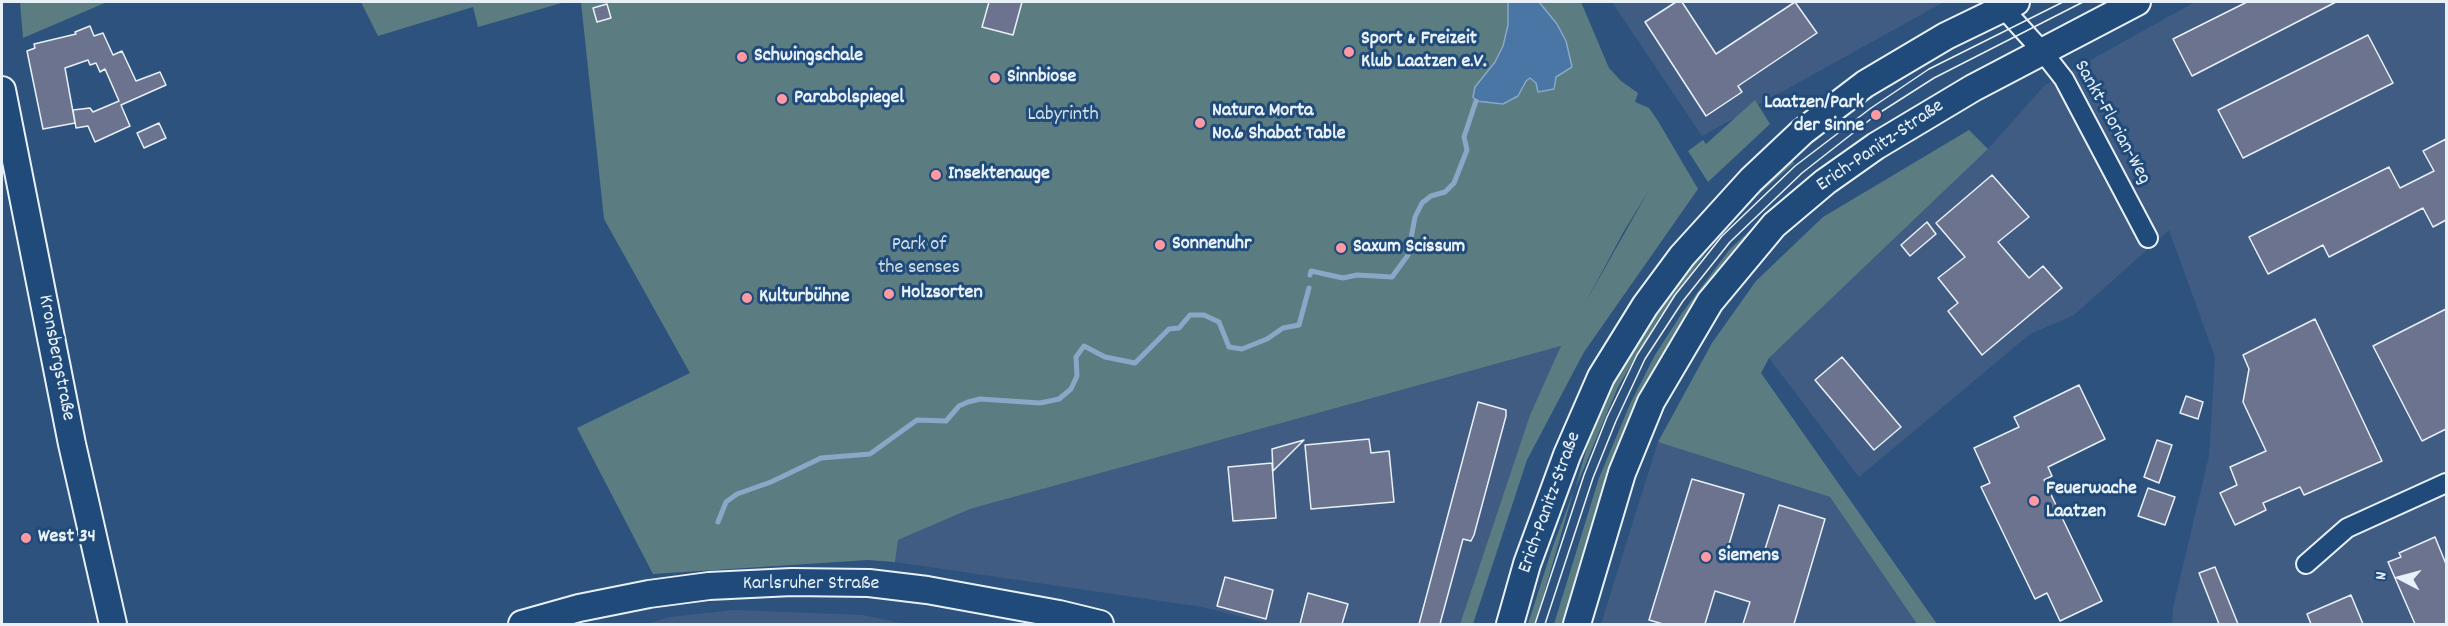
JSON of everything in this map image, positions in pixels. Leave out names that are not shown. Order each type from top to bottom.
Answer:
[{"type":"main road","name":"Erich-Panitz-Straße","points":[[1577,624],[1622,473],[1651,402],[1710,302],[1774,225],[1825,182],[1876,146],[2043,51],[2137,2]]},
{"type":"main road","name":"Erich-Panitz-Straße","points":[[1510,624],[1527,564],[1567,455],[1601,377],[1645,306],[1682,256],[1750,180],[1802,132],[1865,84],[1946,36],[2009,5]]},
{"type":"main road","name":"Kronsbergstraße","points":[[2,90],[72,444],[113,624]]},
{"type":"main road","name":"Karlsruher Straße","points":[[522,624],[579,608],[649,594],[710,586],[792,582],[869,583],[927,590],[1059,614],[1100,624]]},
{"type":"street","name":"Sankt-Florian-Weg","points":[[2009,5],[2064,79],[2148,238]]},
{"type":"street","points":[[2306,564],[2347,528],[2446,483]]},
{"type":"shaded area","points":[[1508,2],[1539,2],[1557,24],[1566,41],[1572,67],[1556,77],[1554,89],[1538,92],[1536,83],[1530,78],[1518,96],[1503,104],[1476,101],[1473,97],[1475,87],[1495,62],[1503,46],[1508,25]]},
{"type":"shaded area","points":[[1612,2],[1944,2],[1702,136]]},
{"type":"shaded area","points":[[2195,2],[2446,2],[2446,624],[2172,624],[2173,608],[2209,456],[2215,357],[2169,230],[2074,315],[2030,334],[1859,477],[1769,358],[1988,149],[2044,86]]},
{"type":"shaded area","points":[[1562,346],[1530,415],[1460,624],[1270,624],[1202,607],[895,562],[898,540],[970,509]]},
{"type":"shaded area","points":[[1658,442],[1830,497],[1917,624],[1601,624]]},
{"type":"shaded area","points":[[735,610],[863,615],[905,624],[647,624],[670,617]]},
{"type":"green space","points":[[20,2],[107,2],[23,38]]},
{"type":"green space","points":[[361,2],[565,2],[478,27],[473,7],[378,36]]},
{"type":"green space","name":"Park of the senses","points":[[581,2],[1581,2],[1609,68],[1621,81],[1638,93],[1635,102],[1649,108],[1698,189],[1584,352],[1527,460],[1473,624],[1460,624],[1530,415],[1561,346],[970,509],[898,540],[895,562],[868,560],[653,574],[577,428],[690,373],[604,219]],"holes":[[[1649,190],[1584,305],[1624,231]]]},
{"type":"green space","points":[[1755,100],[1770,124],[1708,182],[1688,151],[1703,140],[1706,144]]},
{"type":"green space","points":[[1969,130],[1988,149],[1769,358],[1761,373],[1937,624],[1917,624],[1830,497],[1658,442],[1712,343],[1756,281],[1823,217]]},
{"type":"green space","points":[[1790,157],[1794,163],[1757,196],[1707,251],[1659,318],[1618,387],[1575,489],[1594,423],[1634,345],[1655,312],[1701,248]]},
{"type":"green space","points":[[1808,177],[1809,180],[1698,301],[1680,327],[1664,356],[1567,624],[1554,624],[1599,478],[1630,404],[1655,355],[1682,313],[1730,249]]},
{"type":"green space","points":[[1574,490],[1535,624],[1528,624],[1552,549]]},
{"type":"building","points":[[989,2],[1022,2],[1013,35],[982,27]]},
{"type":"building","points":[[1676,2],[1682,2],[1716,54],[1795,2],[1817,33],[1738,86],[1742,92],[1706,116],[1645,22]]},
{"type":"building","points":[[2247,2],[2336,2],[2192,76],[2173,39]]},
{"type":"building","points":[[607,4],[611,18],[597,22],[593,8]]},
{"type":"building","points":[[90,26],[94,36],[103,33],[113,55],[122,51],[136,81],[160,72],[166,85],[121,105],[130,126],[95,142],[88,126],[76,128],[73,110],[90,108],[93,112],[119,101],[105,69],[100,72],[96,63],[90,65],[88,60],[65,68],[75,123],[43,129],[27,51],[35,48],[34,44],[76,34],[75,32]]},
{"type":"building","points":[[2368,35],[2393,83],[2243,158],[2218,110]]},
{"type":"building","points":[[159,123],[166,138],[144,148],[137,133]]},
{"type":"building","points":[[2446,139],[2446,220],[2433,227],[2423,208],[2329,257],[2323,245],[2268,274],[2249,237],[2389,167],[2400,188],[2434,171],[2423,151]]},
{"type":"building","points":[[1992,175],[2029,217],[1998,242],[2029,278],[2043,266],[2062,288],[1982,355],[1948,311],[1958,303],[1938,278],[1965,257],[1936,223]]},
{"type":"building","points":[[1927,222],[1936,234],[1910,256],[1901,245]]},
{"type":"building","points":[[2446,309],[2446,429],[2422,441],[2373,346]]},
{"type":"building","points":[[2315,319],[2382,461],[2304,495],[2300,487],[2263,503],[2266,510],[2235,525],[2220,493],[2237,485],[2230,467],[2266,451],[2243,402],[2249,369],[2243,355]]},
{"type":"building","points":[[1842,357],[1901,427],[1874,450],[1815,380]]},
{"type":"building","points":[[2079,385],[2105,439],[2048,467],[2052,476],[2044,480],[2102,601],[2060,621],[2047,593],[2035,599],[1981,487],[1990,483],[1974,448],[2019,427],[2014,417]]},
{"type":"building","points":[[2186,396],[2203,402],[2198,419],[2180,413]]},
{"type":"building","points":[[1478,402],[1506,410],[1506,416],[1474,535],[1471,541],[1463,539],[1440,624],[1419,624]]},
{"type":"building","points":[[1369,439],[1371,453],[1389,451],[1394,502],[1311,509],[1305,445]]},
{"type":"building","points":[[1304,440],[1273,471],[1272,449]]},
{"type":"building","points":[[2157,440],[2172,445],[2159,483],[2144,477]]},
{"type":"building","points":[[1272,463],[1276,518],[1233,521],[1228,467]]},
{"type":"building","name":"Siemens","points":[[1692,479],[1744,494],[1727,551],[1761,562],[1779,505],[1825,519],[1794,624],[1743,624],[1750,602],[1715,591],[1705,624],[1663,624],[1649,620]]},
{"type":"building","points":[[2148,488],[2175,497],[2165,525],[2138,516]]},
{"type":"building","points":[[2435,537],[2446,564],[2446,624],[2415,624],[2388,562],[2401,557],[2399,553]]},
{"type":"building","points":[[2215,567],[2238,624],[2219,624],[2199,573]]},
{"type":"building","points":[[1225,577],[1273,590],[1266,619],[1217,606]]},
{"type":"building","points":[[1308,593],[1348,604],[1342,624],[1300,624]]},
{"type":"building","points":[[2351,595],[2363,624],[2311,624],[2307,614]]},
{"type":"waterway","points":[[1310,275],[1311,271],[1343,278],[1357,275],[1392,277],[1408,255],[1415,217],[1422,203],[1431,196],[1445,192],[1454,183],[1467,150],[1464,137],[1476,101]]},
{"type":"waterway","points":[[718,522],[726,502],[737,494],[771,482],[821,458],[870,454],[917,420],[946,421],[959,406],[980,399],[1040,403],[1059,399],[1071,389],[1077,376],[1076,357],[1084,346],[1105,357],[1135,363],[1169,329],[1179,328],[1190,315],[1204,315],[1219,322],[1229,347],[1242,349],[1267,339],[1283,328],[1299,325],[1309,288]]},
{"type":"tram line","points":[[1535,624],[1584,475],[1607,417],[1637,355],[1675,295],[1722,236],[1795,166],[1871,108],[1929,69],[2063,2]]},
{"type":"tram line","points":[[1545,624],[1593,478],[1645,359],[1683,301],[1730,242],[1802,173],[1876,115],[1934,78],[2083,2]]},
{"type":"place","name":"Sport & Freizeit Klub Laatzen e.V.","points":[[1349,52]]},
{"type":"place","name":"Schwingschale","points":[[742,57]]},
{"type":"place","name":"Sinnbiose","points":[[995,78]]},
{"type":"place","name":"Parabolspiegel","points":[[782,99]]},
{"type":"place","name":"Laatzen/Park der Sinne","points":[[1876,115]]},
{"type":"place","name":"Natura Morta No.6 Shabat Table","points":[[1200,123]]},
{"type":"place","name":"Insektenauge","points":[[936,175]]},
{"type":"place","name":"Sonnenuhr","points":[[1160,245]]},
{"type":"place","name":"Saxum Scissum","points":[[1341,248]]},
{"type":"place","name":"Holzsorten","points":[[889,294]]},
{"type":"place","name":"Kulturbühne","points":[[747,298]]},
{"type":"place","name":"Feuerwache Laatzen","points":[[2034,501]]},
{"type":"place","name":"West 34","points":[[26,538]]},
{"type":"place","name":"Siemens","points":[[1706,557]]},
{"type":"park label","name":"Labyrinth","points":[[1063,116]]}]
